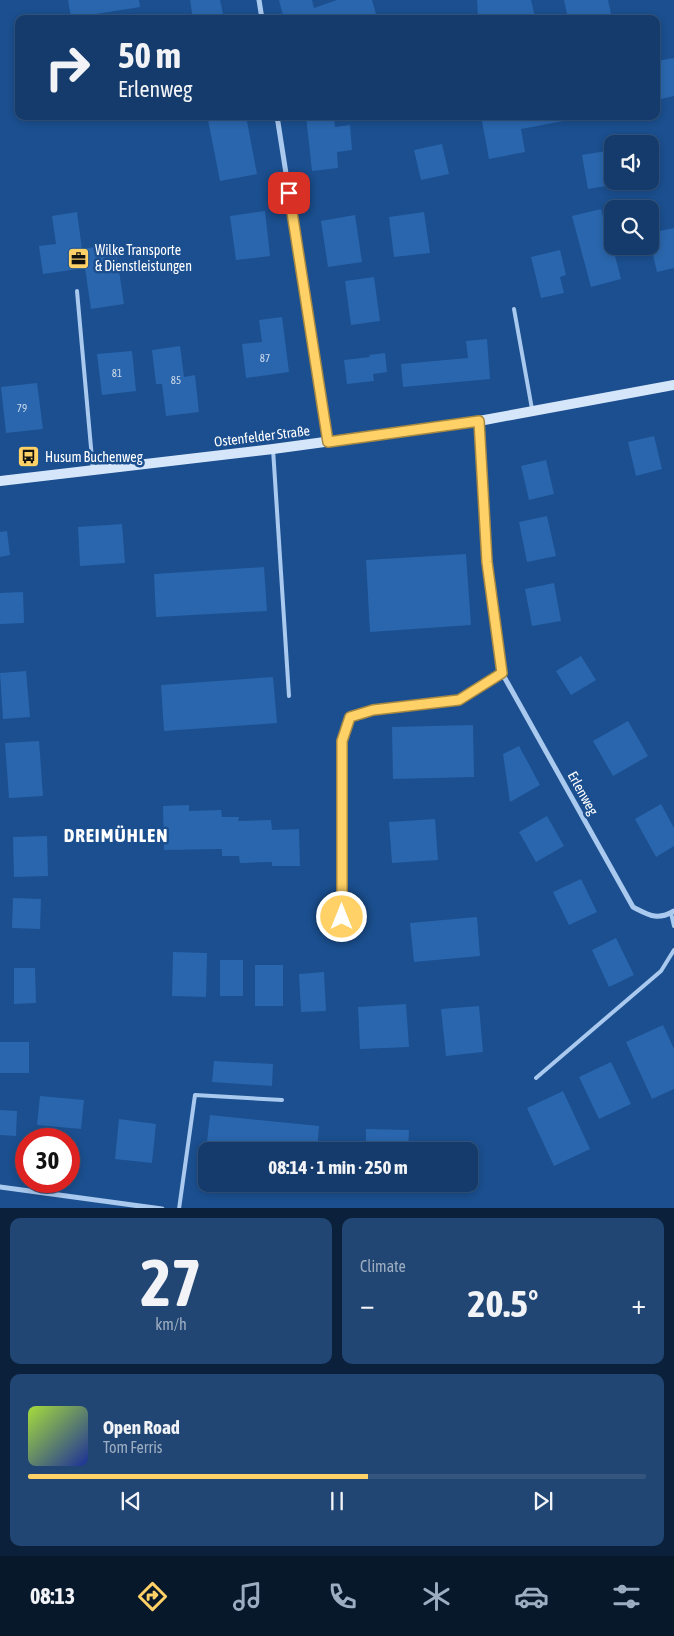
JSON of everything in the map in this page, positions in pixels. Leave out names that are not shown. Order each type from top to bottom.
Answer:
[{"type":"main road","name":"Ostenfelder Straße","points":[[0,481],[273,449],[479,421],[674,385]]},
{"type":"street","points":[[259,0],[261,15]]},
{"type":"street","points":[[278,120],[328,442]]},
{"type":"street","name":"Erlenweg","points":[[479,421],[487,562],[502,673],[633,907],[651,917],[667,915],[672,912]]},
{"type":"street","points":[[342,917],[342,741],[350,717],[373,710],[459,700],[502,673]]},
{"type":"street","points":[[0,1187],[162,1208]]},
{"type":"lane","points":[[78,291],[93,470]]},
{"type":"lane","points":[[514,309],[532,412]]},
{"type":"lane","points":[[273,449],[289,696]]},
{"type":"lane","points":[[672,912],[674,926]]},
{"type":"lane","points":[[536,1078],[661,971],[674,950]]},
{"type":"lane","points":[[179,1208],[195,1095],[282,1100]]},
{"type":"building","points":[[68,0],[139,0],[140,7],[90,15],[70,15]]},
{"type":"building","points":[[190,0],[220,0],[223,15],[192,15]]},
{"type":"building","points":[[279,0],[312,0],[314,8],[337,0],[372,0],[376,14],[373,15],[283,15]]},
{"type":"building","points":[[477,0],[531,0],[535,15],[478,15]]},
{"type":"building","points":[[564,0],[608,0],[611,15],[567,15]]},
{"type":"building","points":[[674,58],[674,96],[660,99],[660,60]]},
{"type":"building","points":[[208,120],[247,120],[257,174],[220,181]]},
{"type":"building","points":[[306,120],[334,120],[335,127],[350,125],[352,150],[337,152],[338,168],[312,171]]},
{"type":"building","points":[[482,120],[563,120],[521,129],[525,152],[489,159]]},
{"type":"building","points":[[442,144],[449,174],[421,180],[414,150]]},
{"type":"building","points":[[604,151],[604,186],[588,189],[582,155]]},
{"type":"building","points":[[601,209],[604,221],[604,255],[615,255],[621,279],[591,287],[572,216]]},
{"type":"building","points":[[265,211],[270,256],[236,260],[230,216]]},
{"type":"building","name":"Wilke Transporte & Dienstleistungen","points":[[77,212],[82,249],[115,244],[124,304],[91,309],[85,268],[43,274],[39,246],[56,244],[52,216]]},
{"type":"building","points":[[424,212],[430,253],[394,257],[389,217]]},
{"type":"building","points":[[355,215],[362,262],[328,267],[321,221]]},
{"type":"building","points":[[674,228],[674,268],[657,272],[653,255],[659,255],[659,231]]},
{"type":"building","points":[[560,250],[566,275],[560,277],[564,293],[541,298],[531,257]]},
{"type":"building","points":[[374,277],[380,321],[351,325],[345,281]]},
{"type":"building","points":[[282,317],[289,372],[246,378],[242,344],[262,342],[259,320]]},
{"type":"building","points":[[487,339],[490,379],[403,387],[401,364],[468,358],[466,341]]},
{"type":"building","points":[[180,346],[184,377],[195,375],[199,412],[166,416],[162,384],[156,384],[152,350]]},
{"type":"building","points":[[132,351],[136,391],[102,395],[97,354]]},
{"type":"building","points":[[385,353],[387,372],[373,374],[374,381],[347,384],[344,360]]},
{"type":"building","points":[[37,383],[43,429],[6,433],[1,387]]},
{"type":"building","points":[[654,436],[662,469],[636,476],[628,442]]},
{"type":"building","points":[[546,460],[554,494],[529,500],[521,466]]},
{"type":"building","points":[[547,516],[556,556],[527,562],[519,522]]},
{"type":"building","points":[[122,524],[125,563],[80,566],[78,527]]},
{"type":"building","points":[[7,531],[10,555],[0,557],[0,532]]},
{"type":"building","points":[[466,554],[471,625],[370,632],[366,560]]},
{"type":"building","points":[[264,567],[267,611],[156,617],[154,574]]},
{"type":"building","points":[[554,583],[561,621],[532,626],[525,589]]},
{"type":"building","points":[[23,592],[24,623],[0,624],[0,593]]},
{"type":"building","points":[[581,656],[596,680],[571,695],[556,671]]},
{"type":"building","points":[[26,671],[30,717],[3,719],[0,673]]},
{"type":"building","points":[[273,677],[277,723],[164,731],[161,685]]},
{"type":"building","points":[[628,721],[648,756],[613,776],[593,741]]},
{"type":"building","points":[[473,725],[474,777],[393,779],[392,727]]},
{"type":"building","points":[[39,741],[43,796],[9,798],[5,743]]},
{"type":"building","points":[[519,746],[540,785],[510,802],[503,754]]},
{"type":"building","points":[[661,804],[674,828],[674,846],[656,857],[635,819]]},
{"type":"building","points":[[189,805],[189,811],[221,810],[222,817],[239,817],[238,821],[271,820],[272,830],[299,829],[300,866],[272,866],[272,862],[240,863],[239,856],[222,856],[222,849],[164,850],[163,806]]},
{"type":"building","points":[[547,816],[564,846],[536,862],[519,832]]},
{"type":"building","points":[[435,819],[438,860],[392,863],[389,822]]},
{"type":"building","points":[[47,836],[48,876],[14,877],[13,837]]},
{"type":"building","points":[[581,879],[597,912],[569,925],[553,892]]},
{"type":"building","points":[[13,898],[41,899],[40,929],[12,928]]},
{"type":"building","points":[[477,917],[480,956],[414,962],[410,923]]},
{"type":"building","points":[[616,938],[634,975],[609,987],[592,950]]},
{"type":"building","points":[[173,952],[207,953],[206,997],[172,996]]},
{"type":"building","points":[[220,960],[243,960],[243,996],[220,996]]},
{"type":"building","points":[[255,965],[283,965],[283,1006],[255,1006]]},
{"type":"building","points":[[14,968],[35,968],[36,1003],[14,1004]]},
{"type":"building","points":[[324,972],[326,1011],[301,1012],[299,974]]},
{"type":"building","points":[[406,1004],[409,1047],[360,1049],[358,1007]]},
{"type":"building","points":[[479,1006],[483,1052],[446,1056],[441,1009]]},
{"type":"building","points":[[663,1025],[674,1049],[674,1089],[652,1099],[626,1042]]},
{"type":"building","points":[[0,1042],[29,1042],[29,1073],[0,1073]]},
{"type":"building","points":[[214,1061],[273,1064],[272,1086],[212,1082]]},
{"type":"building","points":[[611,1062],[631,1104],[599,1119],[579,1077]]},
{"type":"building","points":[[563,1091],[590,1149],[554,1166],[527,1108]]},
{"type":"building","points":[[40,1096],[84,1100],[81,1129],[37,1125]]},
{"type":"building","points":[[0,1110],[17,1111],[15,1136],[0,1135]]},
{"type":"building","points":[[210,1115],[319,1126],[318,1142],[207,1142]]},
{"type":"building","points":[[119,1119],[156,1124],[152,1163],[115,1159]]},
{"type":"building","points":[[366,1129],[409,1130],[408,1142],[366,1142]]},
{"type":"place","name":"Wilke Transporte & Dienstleistungen","points":[[79,258]]},
{"type":"place","name":"Husum Buchenweg","points":[[29,457]]},
{"type":"district","name":"DREIMÜHLEN","points":[[116,835]]},
{"type":"route","points":[[289,193],[328,442],[479,421],[487,562],[502,673],[459,700],[373,710],[350,717],[342,741],[342,917]]}]
